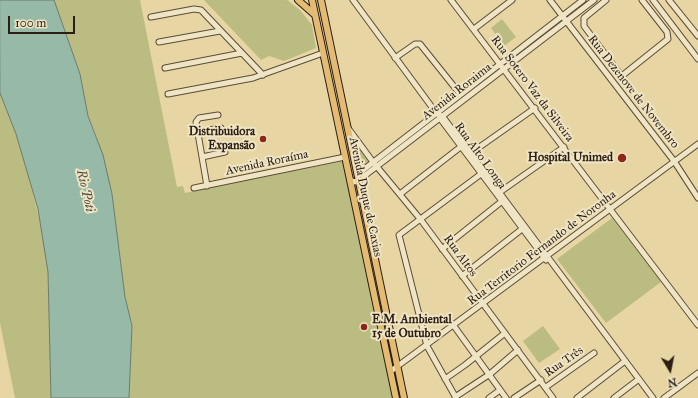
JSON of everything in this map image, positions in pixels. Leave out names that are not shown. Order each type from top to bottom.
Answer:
[{"type":"main road","points":[[298,0],[316,16]]},
{"type":"main road","name":"Avenida Duque de Caxias","points":[[312,0],[396,398]]},
{"type":"main road","name":"Avenida Duque de Caxias","points":[[321,0],[404,398]]},
{"type":"street","points":[[353,0],[395,58],[442,118]]},
{"type":"street","name":"Rua Sotero Vaz da Silveira","points":[[451,0],[535,108],[698,324]]},
{"type":"street","points":[[474,29],[512,0]]},
{"type":"street","name":"Rua Dezenove de Novembro","points":[[550,0],[674,161],[698,197]]},
{"type":"street","name":"Avenida Roraima","points":[[359,177],[436,112],[583,0]]},
{"type":"street","name":"Avenida Roraima","points":[[375,164],[442,118],[594,0]]},
{"type":"street","points":[[606,0],[584,18],[584,26],[620,74],[623,75],[668,40],[667,32],[642,0]]},
{"type":"street","points":[[654,0],[698,59]]},
{"type":"street","points":[[669,0],[698,36]]},
{"type":"street","points":[[151,17],[198,9],[201,10],[220,32],[263,74]]},
{"type":"street","points":[[159,42],[220,32]]},
{"type":"street","points":[[395,58],[415,44],[420,44],[460,94]]},
{"type":"street","points":[[168,94],[248,80],[323,52]]},
{"type":"street","points":[[165,68],[242,53]]},
{"type":"street","points":[[471,153],[535,108]]},
{"type":"street","points":[[207,186],[196,122],[198,119],[218,115]]},
{"type":"street","name":"Rua Alto Longa","points":[[442,118],[501,202],[551,262],[653,398]]},
{"type":"street","points":[[197,132],[221,128]]},
{"type":"street","name":"Rua Altos","points":[[348,128],[375,164],[421,220],[554,398]]},
{"type":"street","name":"Rua Territorio Fernando de Noronha","points":[[391,371],[398,368],[698,144]]},
{"type":"street","points":[[400,194],[462,145]]},
{"type":"street","name":"Rua Alto Longa","points":[[462,145],[471,153],[546,257]]},
{"type":"street","points":[[500,192],[564,147]]},
{"type":"street","points":[[202,157],[225,152]]},
{"type":"street","name":"Avenida Roraíma","points":[[194,188],[344,157]]},
{"type":"street","points":[[481,174],[421,220],[400,233],[399,236],[427,346],[455,397],[490,374],[518,350]]},
{"type":"street","points":[[350,180],[355,182],[359,177]]},
{"type":"street","points":[[442,249],[501,202]]},
{"type":"street","points":[[462,276],[522,229]]},
{"type":"street","points":[[454,326],[506,398]]},
{"type":"street","points":[[445,379],[477,356],[505,333]]},
{"type":"street","name":"Rua Três","points":[[546,387],[594,353]]},
{"type":"street","points":[[577,398],[625,361]]},
{"type":"street","points":[[664,398],[698,373]]},
{"type":"street","points":[[614,398],[639,379]]},
{"type":"street","points":[[514,398],[540,380]]},
{"type":"street","points":[[489,398],[500,390]]},
{"type":"green space","points":[[54,0],[140,0],[177,187],[183,186],[185,193],[344,161],[393,398],[129,398],[132,326],[125,297],[112,194],[96,135],[88,116],[80,74]]},
{"type":"green space","points":[[204,0],[287,0],[300,10],[312,25],[316,48],[284,61],[269,56],[261,60]]},
{"type":"green space","points":[[502,19],[516,37],[504,46],[491,28]]},
{"type":"green space","points":[[0,93],[16,134],[44,237],[48,272],[51,398],[15,398],[0,323]]},
{"type":"green space","points":[[352,138],[371,161],[359,169]]},
{"type":"green space","points":[[612,218],[661,282],[606,323],[557,259]]},
{"type":"green space","points":[[543,326],[560,349],[539,363],[523,341]]},
{"type":"water","name":"Rio Poti","points":[[0,0],[54,0],[80,74],[88,116],[103,155],[112,194],[125,297],[132,326],[129,398],[51,398],[48,272],[38,209],[16,134],[0,93]]},
{"type":"place","name":"Distribuidora Expansão","points":[[263,139]]},
{"type":"place","name":"Hospital Unimed","points":[[622,158]]},
{"type":"place","name":"E.M. Ambiental 15 de Outubro","points":[[364,327]]}]
